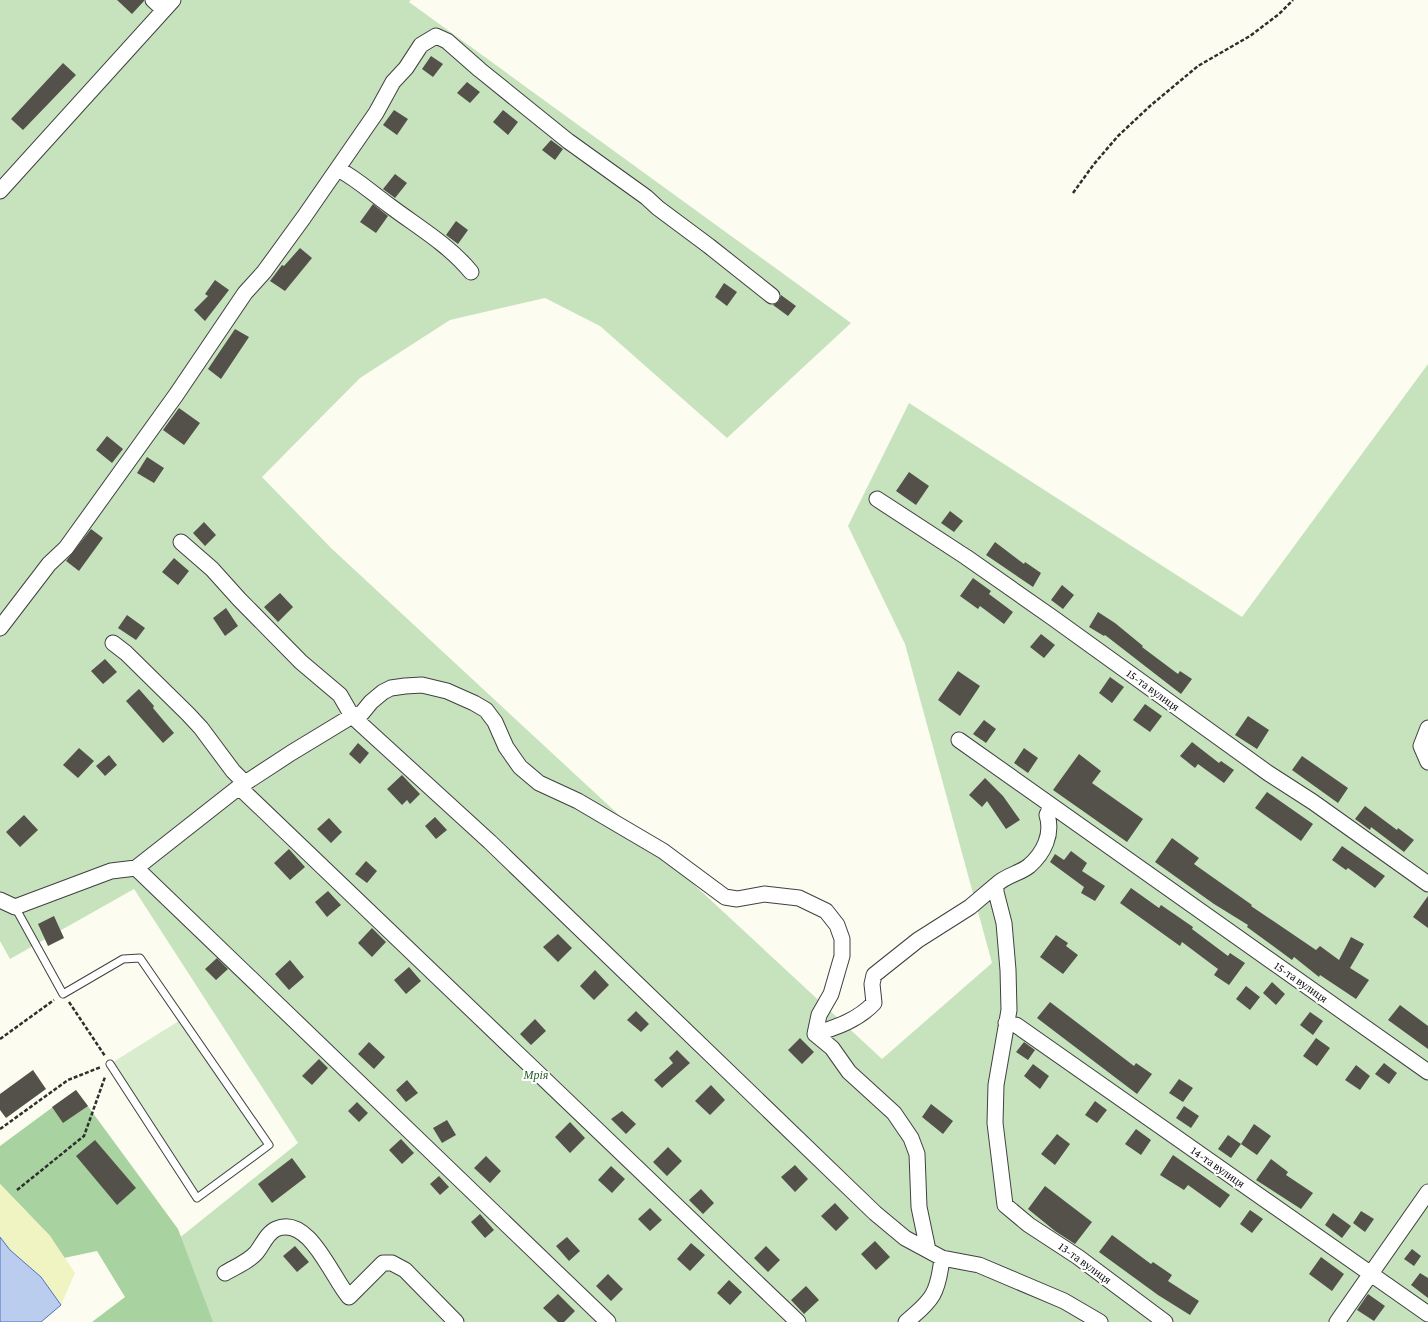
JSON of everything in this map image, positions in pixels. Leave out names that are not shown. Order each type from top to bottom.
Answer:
[{"type":"street","points":[[0,191],[163,3]]},
{"type":"street","points":[[0,628],[49,564],[66,548],[220,332],[245,293],[264,272],[338,169],[376,113],[393,82],[406,68],[421,45],[436,36],[448,41],[480,70],[568,141],[646,197],[658,208],[772,296]]},
{"type":"street","points":[[338,169],[352,176],[389,206],[432,236],[463,262],[471,272]]},
{"type":"street","name":"15-та вулиця","points":[[877,499],[1047,614],[1268,773],[1313,802],[1428,884]]},
{"type":"street","points":[[181,542],[212,569],[239,599],[302,662],[340,694],[352,716],[490,842],[875,1213],[905,1238],[942,1258],[979,1264],[1064,1301],[1100,1322]]},
{"type":"street","points":[[113,643],[126,653],[201,728],[242,785],[798,1322]]},
{"type":"street","points":[[0,900],[15,907],[110,871],[136,868],[242,785],[352,716],[362,713],[371,702],[391,688],[422,685],[447,691],[486,710],[495,722],[500,735],[514,759],[520,767],[539,783],[578,801],[663,851],[725,897],[737,900],[764,894],[799,898],[826,911],[836,925],[842,938],[842,956],[831,994],[820,1015],[815,1034]]},
{"type":"street","points":[[1428,728],[1421,746],[1428,762]]},
{"type":"street","name":"15-та вулиця","points":[[958,740],[1428,1072]]},
{"type":"street","points":[[815,1034],[843,1025],[868,1010],[874,1003],[872,984],[874,975],[900,956],[918,940],[970,907],[1003,878],[1028,866],[1039,854],[1048,839],[1050,825],[1047,815],[1051,806]]},
{"type":"street","points":[[136,868],[608,1322]]},
{"type":"street","points":[[996,885],[1007,944],[1009,1010],[1006,1023]]},
{"type":"street","name":"13-та вулиця","points":[[1006,1023],[996,1085],[995,1123],[1004,1206],[1165,1322]]},
{"type":"street","name":"14-та вулиця","points":[[1006,1023],[1016,1025],[1428,1314]]},
{"type":"street","points":[[815,1034],[832,1048],[849,1072],[894,1113],[911,1138],[917,1154],[918,1207],[928,1250]]},
{"type":"street","points":[[1337,1322],[1428,1192]]},
{"type":"street","points":[[225,1273],[256,1254],[275,1230],[287,1227],[300,1230],[310,1239],[332,1271],[341,1288],[349,1297],[383,1263],[392,1263],[405,1270],[456,1322]]},
{"type":"street","points":[[906,1322],[932,1299],[940,1282],[942,1258]]},
{"type":"lane","points":[[15,907],[63,994],[123,959],[140,958],[269,1145],[196,1198],[110,1064]]},
{"type":"path","points":[[1073,193],[1094,164],[1118,136],[1150,106],[1198,66],[1250,36],[1279,14],[1293,0]]},
{"type":"path","points":[[0,1039],[63,994],[110,1064]]},
{"type":"path","points":[[0,1130],[68,1080],[110,1064]]},
{"type":"path","points":[[17,1190],[84,1136],[110,1064]]},
{"type":"green space","name":"Мрія","points":[[0,0],[411,0],[409,2],[851,323],[727,438],[600,326],[545,298],[450,320],[360,378],[262,477],[331,548],[882,1059],[992,963],[905,644],[848,526],[909,403],[1242,617],[1428,364],[1428,1322],[193,1322],[168,1247],[298,1143],[134,889],[10,959],[0,941]]},
{"type":"shaded area","points":[[182,1019],[269,1145],[197,1198],[110,1064]]},
{"type":"shaded area","points":[[76,1090],[178,1229],[213,1322],[92,1322],[125,1297],[97,1251],[64,1258],[50,1236],[0,1184],[0,1146]]},
{"type":"sand","points":[[0,1184],[50,1236],[75,1273],[61,1305],[41,1277],[10,1250],[0,1236]]},
{"type":"water","points":[[0,1237],[10,1250],[41,1277],[61,1305],[41,1322],[0,1322]]},
{"type":"building","points":[[117,0],[144,0],[144,1],[132,14]]},
{"type":"building","points":[[431,56],[443,64],[433,77],[422,69]]},
{"type":"building","points":[[63,63],[76,75],[23,130],[11,119]]},
{"type":"building","points":[[467,82],[480,92],[470,103],[457,93]]},
{"type":"building","points":[[394,110],[408,119],[397,135],[383,125]]},
{"type":"building","points":[[503,110],[518,122],[508,135],[493,122]]},
{"type":"building","points":[[551,140],[563,149],[555,160],[542,150]]},
{"type":"building","points":[[395,174],[407,183],[395,198],[383,189]]},
{"type":"building","points":[[373,204],[388,216],[376,233],[360,222]]},
{"type":"building","points":[[456,221],[468,230],[458,244],[446,235]]},
{"type":"building","points":[[300,248],[312,258],[285,291],[270,281],[282,265],[284,266]]},
{"type":"building","points":[[215,280],[229,290],[205,321],[194,310],[208,296],[205,294]]},
{"type":"building","points":[[724,283],[737,292],[727,306],[715,297]]},
{"type":"building","points":[[781,295],[796,306],[788,316],[773,305],[779,301]]},
{"type":"building","points":[[235,329],[249,337],[221,379],[208,369]]},
{"type":"building","points":[[179,408],[200,423],[184,445],[163,430]]},
{"type":"building","points":[[107,436],[123,449],[112,463],[96,450]]},
{"type":"building","points":[[147,457],[164,468],[154,483],[137,473]]},
{"type":"building","points":[[909,472],[929,486],[916,505],[896,491]]},
{"type":"building","points":[[950,511],[963,521],[954,532],[941,523]]},
{"type":"building","points":[[204,522],[216,535],[205,546],[193,533]]},
{"type":"building","points":[[91,529],[103,538],[79,571],[66,561]]},
{"type":"building","points":[[995,542],[1024,564],[1025,562],[1041,573],[1033,587],[986,555]]},
{"type":"building","points":[[174,558],[189,571],[178,585],[162,572]]},
{"type":"building","points":[[973,578],[991,591],[989,594],[1013,612],[1004,624],[980,606],[978,609],[960,596]]},
{"type":"building","points":[[1062,585],[1074,595],[1063,609],[1051,600]]},
{"type":"building","points":[[280,593],[293,607],[278,622],[264,607]]},
{"type":"building","points":[[226,608],[238,626],[225,636],[213,618]]},
{"type":"building","points":[[1098,612],[1115,623],[1143,646],[1142,647],[1178,674],[1180,671],[1192,679],[1181,694],[1105,635],[1104,636],[1089,627]]},
{"type":"building","points":[[127,615],[145,628],[136,640],[118,628]]},
{"type":"building","points":[[1041,634],[1055,645],[1044,658],[1030,647]]},
{"type":"building","points":[[105,659],[117,672],[103,684],[91,671]]},
{"type":"building","points":[[958,671],[980,686],[960,716],[938,700]]},
{"type":"building","points":[[1110,677],[1124,687],[1112,703],[1099,693]]},
{"type":"building","points":[[139,689],[174,733],[163,743],[126,701]]},
{"type":"building","points":[[1145,704],[1162,716],[1150,732],[1133,720]]},
{"type":"building","points":[[1248,716],[1269,730],[1257,749],[1235,735]]},
{"type":"building","points":[[984,720],[996,729],[986,743],[973,734]]},
{"type":"building","points":[[1192,742],[1219,763],[1221,761],[1234,770],[1224,783],[1198,764],[1195,768],[1180,756]]},
{"type":"building","points":[[358,743],[369,753],[360,764],[349,754]]},
{"type":"building","points":[[79,748],[94,761],[78,778],[63,765]]},
{"type":"building","points":[[1024,748],[1038,758],[1028,773],[1014,763]]},
{"type":"building","points":[[1079,754],[1101,771],[1092,783],[1143,819],[1127,842],[1053,790]]},
{"type":"building","points":[[109,755],[117,765],[105,776],[96,766]]},
{"type":"building","points":[[1302,756],[1348,788],[1338,803],[1292,770]]},
{"type":"building","points":[[402,775],[420,794],[410,804],[407,800],[402,805],[387,789]]},
{"type":"building","points":[[985,778],[1003,796],[1020,820],[1006,829],[987,801],[982,807],[969,795]]},
{"type":"building","points":[[1267,792],[1313,824],[1301,841],[1255,808]]},
{"type":"building","points":[[1365,806],[1397,830],[1398,828],[1414,840],[1404,852],[1371,827],[1370,830],[1355,819]]},
{"type":"building","points":[[24,815],[38,830],[20,847],[6,832]]},
{"type":"building","points":[[435,817],[447,830],[436,839],[425,826]]},
{"type":"building","points":[[329,818],[342,832],[331,843],[317,829]]},
{"type":"building","points":[[1172,838],[1199,858],[1194,864],[1252,905],[1251,906],[1316,950],[1320,946],[1339,960],[1351,937],[1364,944],[1350,968],[1369,980],[1356,999],[1320,975],[1319,977],[1294,957],[1292,960],[1247,927],[1248,925],[1214,904],[1155,862]]},
{"type":"building","points":[[1342,846],[1385,876],[1375,888],[1348,868],[1346,870],[1332,860]]},
{"type":"building","points":[[289,849],[305,867],[290,880],[274,863]]},
{"type":"building","points":[[1071,851],[1087,863],[1082,871],[1105,886],[1095,901],[1081,893],[1084,887],[1050,862],[1055,854],[1064,860]]},
{"type":"building","points":[[366,861],[377,871],[367,883],[355,874]]},
{"type":"building","points":[[1131,888],[1159,908],[1161,905],[1193,927],[1192,929],[1228,956],[1230,953],[1245,963],[1229,985],[1214,975],[1218,969],[1182,942],[1180,946],[1120,903]]},
{"type":"building","points":[[328,891],[341,905],[327,917],[315,902]]},
{"type":"building","points":[[1428,896],[1428,928],[1413,917]]},
{"type":"building","points":[[54,916],[64,938],[48,946],[38,924]]},
{"type":"building","points":[[372,928],[386,942],[372,957],[358,943]]},
{"type":"building","points":[[558,934],[572,948],[558,962],[543,947]]},
{"type":"building","points":[[1056,935],[1068,943],[1066,946],[1078,955],[1063,974],[1040,957]]},
{"type":"building","points":[[217,958],[228,969],[216,980],[205,969]]},
{"type":"building","points":[[290,960],[304,977],[289,990],[275,974]]},
{"type":"building","points":[[409,967],[421,981],[406,994],[394,980]]},
{"type":"building","points":[[595,970],[609,985],[594,1000],[580,986]]},
{"type":"building","points":[[1272,982],[1285,994],[1276,1005],[1263,993]]},
{"type":"building","points":[[1246,986],[1260,997],[1250,1010],[1236,999]]},
{"type":"building","points":[[1050,1002],[1134,1066],[1136,1063],[1152,1074],[1137,1094],[1037,1018]]},
{"type":"building","points":[[1400,1005],[1428,1026],[1428,1049],[1388,1020]]},
{"type":"building","points":[[636,1011],[649,1024],[641,1032],[627,1020]]},
{"type":"building","points":[[1310,1012],[1323,1021],[1313,1035],[1300,1025]]},
{"type":"building","points":[[535,1019],[546,1031],[531,1045],[520,1034]]},
{"type":"building","points":[[800,1038],[814,1052],[802,1064],[788,1050]]},
{"type":"building","points":[[1316,1038],[1330,1048],[1317,1066],[1303,1056]]},
{"type":"building","points":[[369,1042],[385,1057],[374,1069],[358,1054]]},
{"type":"building","points":[[1024,1042],[1035,1050],[1028,1060],[1016,1052]]},
{"type":"building","points":[[677,1050],[690,1063],[662,1088],[654,1080],[673,1063],[669,1058]]},
{"type":"building","points":[[319,1059],[328,1068],[312,1085],[302,1076]]},
{"type":"building","points":[[1384,1063],[1397,1073],[1389,1084],[1375,1074]]},
{"type":"building","points":[[1033,1064],[1049,1076],[1040,1089],[1024,1076]]},
{"type":"building","points":[[1356,1065],[1370,1076],[1360,1090],[1345,1080]]},
{"type":"building","points":[[33,1070],[46,1089],[6,1118],[0,1110],[0,1094]]},
{"type":"building","points":[[1179,1079],[1193,1088],[1183,1102],[1169,1093]]},
{"type":"building","points":[[407,1080],[418,1093],[406,1102],[396,1090]]},
{"type":"building","points":[[711,1085],[725,1100],[710,1115],[695,1101]]},
{"type":"building","points":[[76,1090],[88,1106],[63,1123],[52,1107]]},
{"type":"building","points":[[1095,1101],[1107,1110],[1097,1123],[1085,1115]]},
{"type":"building","points":[[357,1102],[368,1113],[359,1122],[348,1111]]},
{"type":"building","points":[[931,1104],[953,1121],[943,1134],[922,1117]]},
{"type":"building","points":[[1184,1106],[1199,1116],[1191,1128],[1176,1118]]},
{"type":"building","points":[[622,1111],[636,1124],[626,1134],[611,1119]]},
{"type":"building","points":[[447,1120],[456,1135],[442,1143],[433,1128]]},
{"type":"building","points":[[570,1122],[585,1138],[570,1153],[555,1137]]},
{"type":"building","points":[[1254,1124],[1271,1136],[1257,1155],[1241,1144]]},
{"type":"building","points":[[1136,1129],[1151,1140],[1141,1155],[1125,1144]]},
{"type":"building","points":[[1057,1134],[1070,1144],[1055,1165],[1041,1154]]},
{"type":"building","points":[[1228,1135],[1241,1144],[1231,1158],[1218,1149]]},
{"type":"building","points":[[401,1139],[414,1153],[402,1164],[389,1150]]},
{"type":"building","points":[[95,1140],[136,1188],[117,1205],[76,1156]]},
{"type":"building","points":[[668,1147],[682,1161],[667,1176],[653,1162]]},
{"type":"building","points":[[1173,1155],[1230,1195],[1220,1208],[1188,1185],[1184,1190],[1160,1175]]},
{"type":"building","points":[[486,1156],[501,1171],[490,1183],[474,1168]]},
{"type":"building","points":[[292,1158],[306,1177],[272,1203],[258,1184]]},
{"type":"building","points":[[1271,1159],[1288,1172],[1286,1175],[1313,1193],[1301,1209],[1256,1180]]},
{"type":"building","points":[[795,1165],[808,1179],[795,1192],[781,1177]]},
{"type":"building","points":[[611,1166],[625,1179],[612,1193],[598,1180]]},
{"type":"building","points":[[439,1176],[449,1187],[440,1195],[430,1184]]},
{"type":"building","points":[[1045,1186],[1092,1222],[1075,1244],[1055,1231],[1028,1209]]},
{"type":"building","points":[[701,1189],[714,1203],[703,1214],[689,1200]]},
{"type":"building","points":[[835,1203],[849,1218],[836,1231],[821,1216]]},
{"type":"building","points":[[650,1208],[662,1220],[650,1231],[638,1219]]},
{"type":"building","points":[[1250,1210],[1263,1219],[1252,1233],[1240,1224]]},
{"type":"building","points":[[1361,1211],[1374,1219],[1365,1232],[1353,1223]]},
{"type":"building","points":[[1333,1213],[1351,1226],[1342,1238],[1325,1225]]},
{"type":"building","points":[[480,1214],[494,1230],[485,1238],[471,1222]]},
{"type":"building","points":[[1112,1235],[1151,1264],[1153,1262],[1172,1275],[1168,1281],[1199,1301],[1190,1315],[1158,1295],[1099,1252]]},
{"type":"building","points":[[567,1237],[580,1251],[569,1261],[556,1246]]},
{"type":"building","points":[[875,1241],[890,1257],[876,1270],[861,1254]]},
{"type":"building","points":[[691,1243],[705,1255],[690,1271],[677,1259]]},
{"type":"building","points":[[295,1246],[309,1262],[297,1272],[283,1256]]},
{"type":"building","points":[[766,1246],[780,1260],[768,1272],[754,1258]]},
{"type":"building","points":[[1412,1249],[1421,1256],[1414,1266],[1404,1259]]},
{"type":"building","points":[[1321,1257],[1344,1274],[1332,1291],[1309,1274]]},
{"type":"building","points":[[1420,1273],[1428,1278],[1428,1298],[1411,1285]]},
{"type":"building","points":[[608,1274],[623,1289],[611,1301],[596,1286]]},
{"type":"building","points":[[729,1280],[742,1292],[730,1305],[717,1293]]},
{"type":"building","points":[[806,1286],[819,1300],[804,1314],[791,1300]]},
{"type":"building","points":[[558,1294],[575,1311],[564,1322],[558,1322],[543,1308]]},
{"type":"building","points":[[1368,1294],[1385,1306],[1374,1321],[1357,1310]]}]
